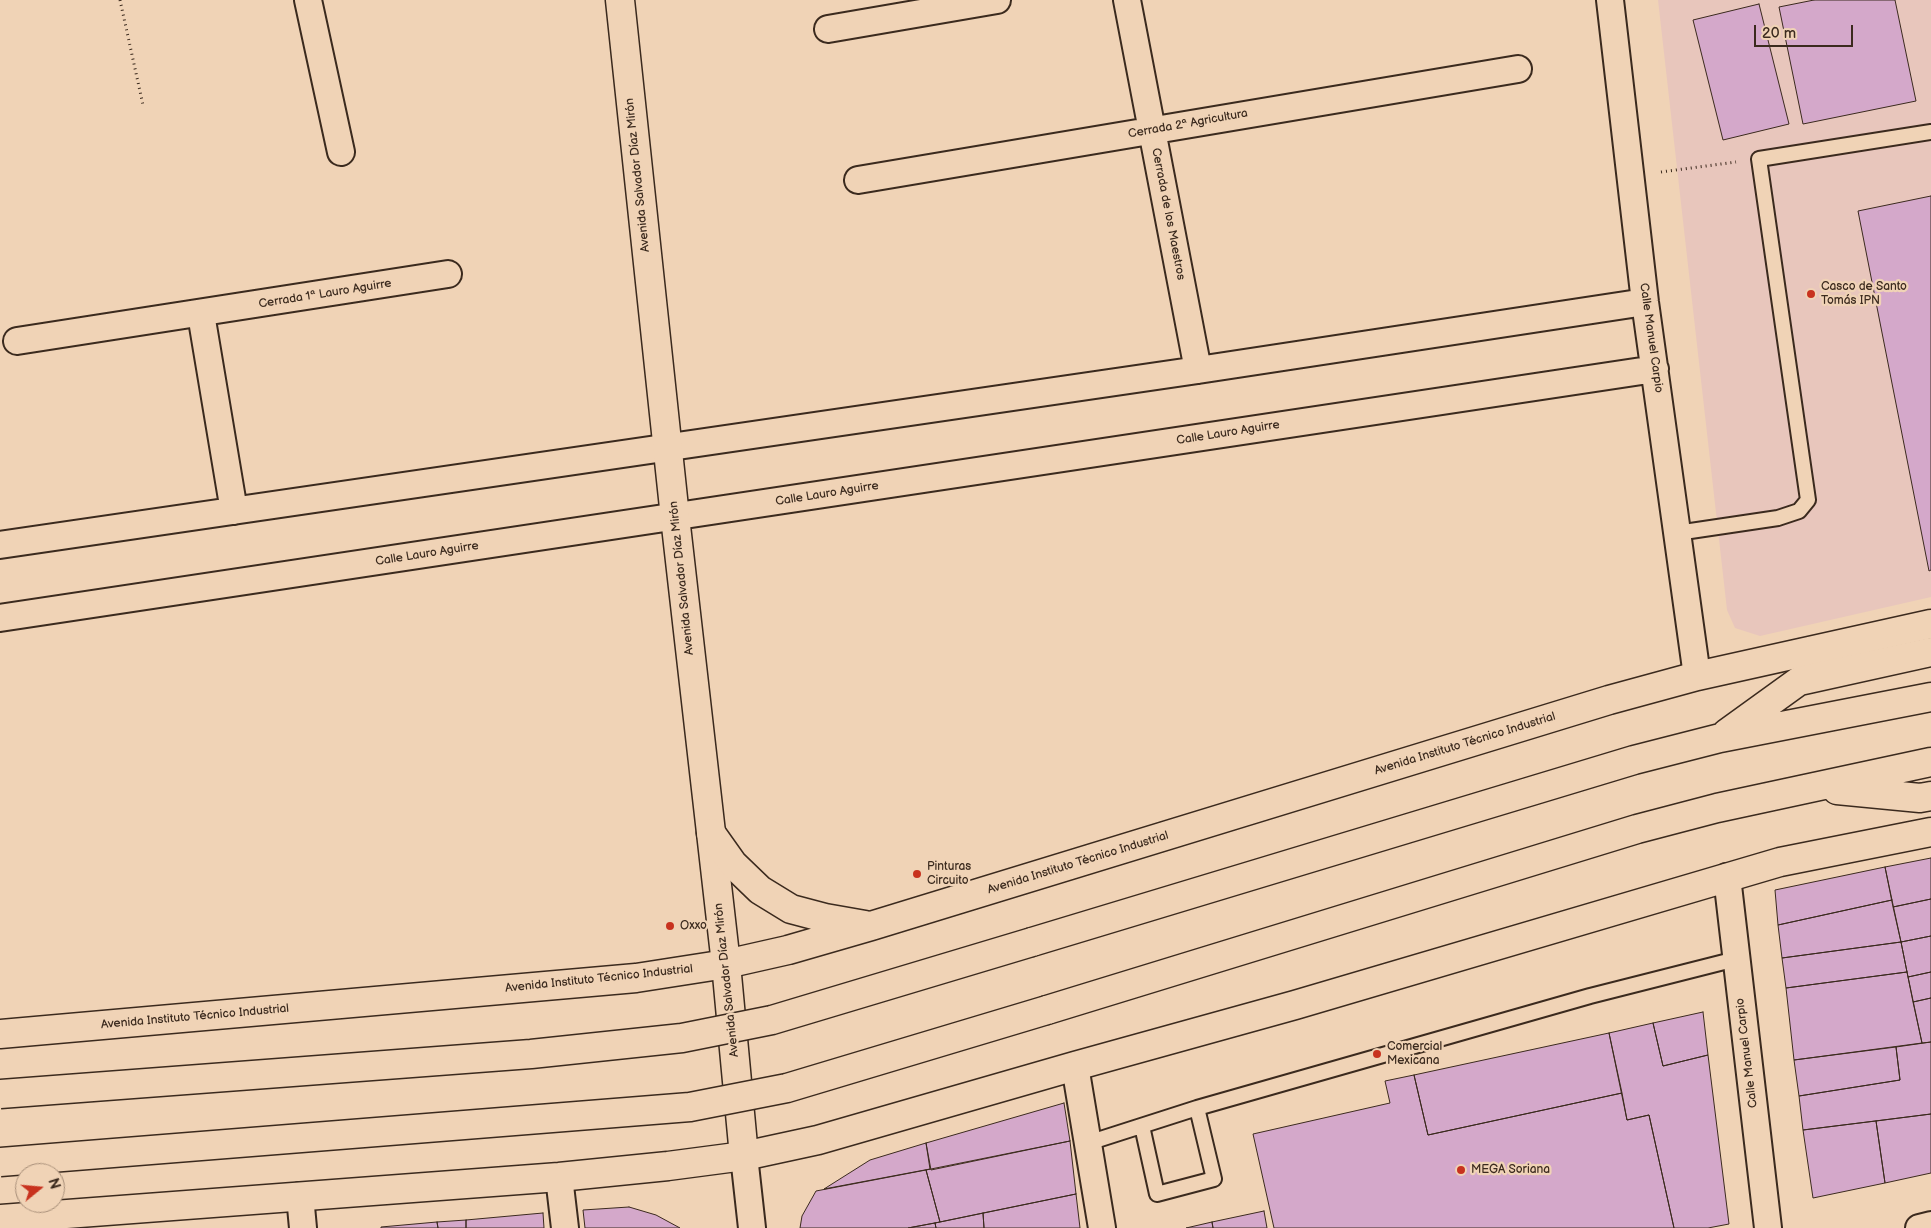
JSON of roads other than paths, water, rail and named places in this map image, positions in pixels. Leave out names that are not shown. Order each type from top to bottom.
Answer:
[{"type":"main road","name":"Avenida Salvador Díaz Mirón","points":[[620,0],[675,517],[726,964],[744,1156]]},
{"type":"main road","name":"Avenida Instituto Técnico Industrial","points":[[0,1034],[636,978],[726,964],[788,950],[871,926],[1609,700],[1697,676],[1931,624]]},
{"type":"main road","points":[[1720,738],[1799,681],[1931,652]]},
{"type":"main road","points":[[0,1094],[532,1054],[682,1038],[772,1020],[1634,760],[1720,738],[1931,696]]},
{"type":"main road","points":[[0,1162],[690,1106],[787,1088],[1637,830],[1717,808],[1931,762]]},
{"type":"main road","points":[[1808,787],[1920,798],[1931,796]]},
{"type":"main road","points":[[0,1219],[559,1177],[744,1156],[818,1140],[1295,1005],[1780,862],[1931,832]]},
{"type":"main road","points":[[711,833],[733,864],[760,890],[791,909],[825,918],[871,926]]},
{"type":"street","points":[[308,0],[342,152]]},
{"type":"street","points":[[828,29],[998,0]]},
{"type":"street","name":"Cerrada de los Maestros","points":[[1127,0],[1198,370]]},
{"type":"street","name":"Calle Manuel Carpio","points":[[1610,0],[1645,302],[1697,676]]},
{"type":"street","name":"Cerrada 2ª Agricultura","points":[[858,180],[1518,68]]},
{"type":"street","name":"Cerrada 1ª Lauro Aguirre","points":[[17,341],[201,314],[448,274]]},
{"type":"street","points":[[0,545],[1198,370],[1645,302]]},
{"type":"street","points":[[201,314],[234,511]]},
{"type":"street","name":"Calle Lauro Aguirre","points":[[0,618],[1654,369]]},
{"type":"street","name":"Calle Manuel Carpio","points":[[1727,877],[1768,1228]]},
{"type":"street","points":[[1075,1066],[1102,1228]]},
{"type":"street","points":[[744,1156],[752,1228]]},
{"type":"street","points":[[559,1177],[565,1228]]},
{"type":"street","points":[[300,1196],[303,1228]]},
{"type":"street","points":[[1919,1228],[1931,1226]]},
{"type":"lane","points":[[1678,533],[1778,518],[1799,511],[1808,500],[1759,159],[1931,132]]},
{"type":"lane","points":[[1088,1143],[1197,1108],[1580,999],[1736,960]]},
{"type":"lane","points":[[1142,1126],[1157,1194],[1214,1178],[1197,1108]]},
{"type":"place","name":"Casco de Santo Tomás IPN","points":[[1811,294]]},
{"type":"place","name":"Pinturas Circuito","points":[[917,874]]},
{"type":"place","name":"Oxxo","points":[[670,926]]},
{"type":"place","name":"Comercial Mexicana","points":[[1377,1054]]},
{"type":"place","name":"MEGA Soriana","points":[[1461,1170]]}]
